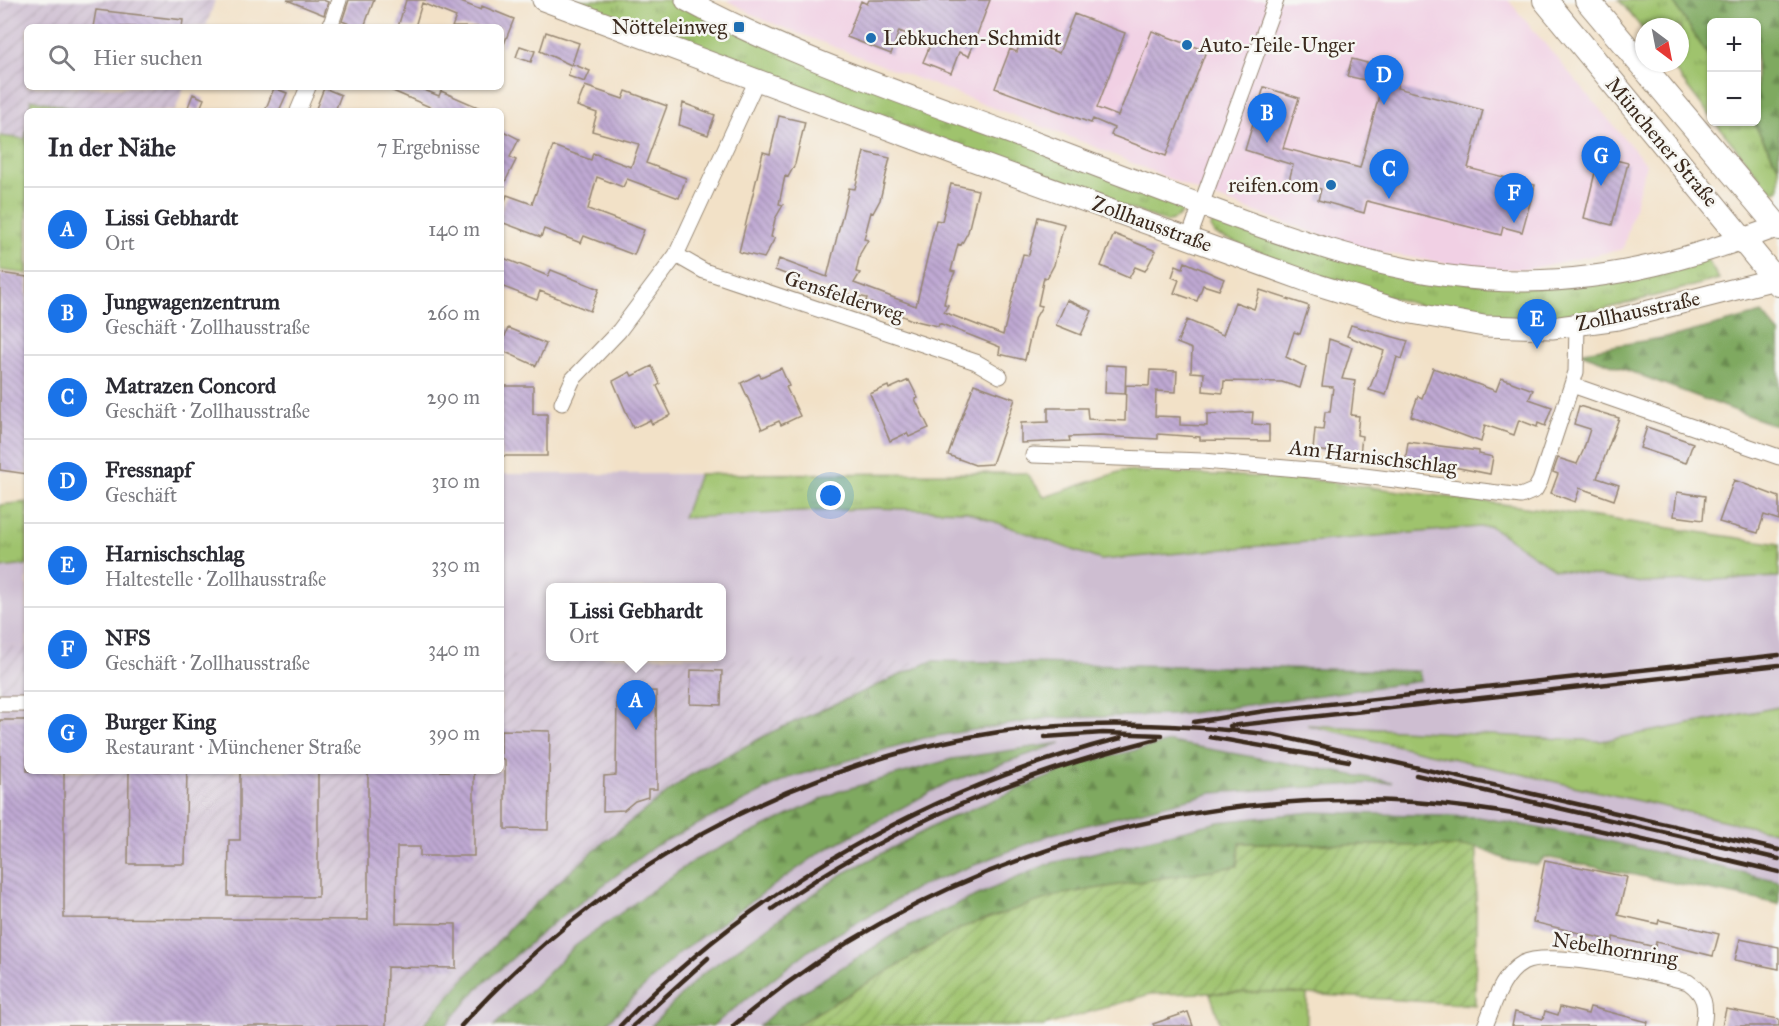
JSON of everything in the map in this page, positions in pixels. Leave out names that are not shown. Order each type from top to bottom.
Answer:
[{"type":"main road","name":"Zollhausstraße","points":[[543,0],[756,82],[1189,238],[1343,293],[1412,313],[1493,327],[1533,328],[1577,325],[1650,312],[1778,280]]},
{"type":"main road","name":"Zollhausstraße","points":[[686,0],[801,54],[1200,205],[1298,241],[1360,260],[1427,273],[1485,280],[1528,281],[1628,270],[1691,257],[1778,227]]},
{"type":"main road","name":"Münchener Straße","points":[[1545,0],[1778,280]]},
{"type":"main road","name":"Münchener Straße","points":[[1587,0],[1778,227]]},
{"type":"street","points":[[331,24],[339,0]]},
{"type":"street","points":[[1189,238],[1275,0]]},
{"type":"street","points":[[562,403],[573,379],[619,331],[675,255],[756,82]]},
{"type":"street","points":[[299,108],[307,90]]},
{"type":"street","name":"Gensfelderweg","points":[[675,255],[704,271],[976,362],[1000,376]]},
{"type":"street","name":"Am Harnischschlag","points":[[1033,455],[1226,463],[1333,472],[1521,496],[1535,490],[1540,481],[1572,385],[1578,360],[1577,325]]},
{"type":"street","points":[[1572,385],[1779,457]]},
{"type":"street","points":[[0,704],[24,704]]},
{"type":"street","name":"Nebelhornring","points":[[1485,1026],[1508,976],[1523,963],[1548,958],[1688,982],[1702,994],[1705,1005],[1702,1026]]},
{"type":"shaded area","points":[[0,0],[215,0],[207,24],[24,24],[24,90],[183,90],[176,108],[70,108],[32,99],[30,108],[24,108],[24,139],[0,136]]},
{"type":"shaded area","points":[[726,0],[1508,0],[1646,164],[1623,249],[1529,269],[1479,269],[1361,249],[1207,195],[1088,144],[764,20]]},
{"type":"shaded area","points":[[504,474],[699,474],[684,518],[876,508],[965,511],[1101,560],[1490,526],[1554,569],[1643,583],[1779,577],[1779,707],[1601,741],[1312,726],[1779,833],[1779,881],[1604,840],[1312,812],[1218,822],[1048,864],[909,925],[786,1002],[759,1026],[712,1026],[808,951],[916,888],[1055,833],[1212,793],[1388,782],[1170,742],[1082,763],[945,820],[839,876],[701,975],[651,1026],[604,1026],[680,952],[821,852],[947,783],[1056,744],[952,759],[837,792],[692,861],[575,946],[494,1026],[446,1026],[477,989],[552,924],[655,846],[789,778],[924,738],[1049,718],[1175,715],[1420,680],[1419,671],[726,659],[726,583],[546,583],[546,656],[504,655]]},
{"type":"shaded area","points":[[24,565],[24,647],[0,644],[0,568]]},
{"type":"shaded area","points":[[0,644],[24,647],[24,774],[504,774],[504,655],[546,656],[546,661],[726,661],[726,658],[932,661],[774,731],[689,776],[599,846],[517,920],[422,1026],[0,1026]]},
{"type":"green space","points":[[561,0],[683,0],[1184,206],[1182,212],[1178,217],[1166,222]]},
{"type":"green space","points":[[1619,0],[1672,0],[1684,18],[1635,18],[1635,20]]},
{"type":"green space","points":[[1672,0],[1779,0],[1779,167],[1755,126],[1761,126],[1761,18],[1707,18],[1707,54],[1689,26],[1689,18],[1684,18]]},
{"type":"green space","points":[[1689,26],[1707,54],[1707,112],[1676,72],[1689,72]]},
{"type":"green space","points":[[31,99],[69,108],[30,108]]},
{"type":"green space","points":[[1718,126],[1755,126],[1779,167],[1779,190],[1763,195],[1761,179]]},
{"type":"green space","points":[[0,136],[24,139],[24,274],[0,270]]},
{"type":"green space","points":[[1223,218],[1475,284],[1707,259],[1719,279],[1571,318],[1506,321],[1436,310],[1330,280],[1214,234],[1210,227],[1214,221]]},
{"type":"green space","points":[[1762,313],[1779,333],[1779,427],[1578,352],[1679,335]]},
{"type":"green space","points":[[1122,471],[1306,479],[1541,509],[1779,544],[1779,577],[1643,583],[1554,569],[1490,526],[1101,560],[965,511],[876,508],[683,518],[699,474],[1026,473],[1045,497]]},
{"type":"green space","points":[[24,502],[24,565],[0,568],[0,505]]},
{"type":"green space","points":[[932,661],[1419,671],[1421,681],[1175,715],[1049,718],[924,738],[789,778],[655,846],[552,924],[477,989],[446,1026],[422,1026],[517,920],[599,846],[689,776],[774,731]]},
{"type":"green space","points":[[1779,707],[1779,833],[1307,725],[1601,741]]},
{"type":"green space","points":[[1170,742],[1392,782],[1212,793],[1055,833],[916,888],[808,951],[712,1026],[651,1026],[701,975],[839,876],[945,820],[1082,763]]},
{"type":"green space","points":[[1061,743],[947,783],[821,852],[680,952],[604,1026],[494,1026],[575,946],[693,861],[837,792],[952,759]]},
{"type":"green space","points":[[1312,812],[1478,817],[1604,840],[1779,881],[1779,904],[1545,857],[1537,865],[1510,861],[1477,847],[1240,843],[1237,866],[1058,895],[961,928],[795,1026],[759,1026],[786,1002],[910,925],[1048,864],[1218,822]]},
{"type":"green space","points":[[1240,843],[1477,847],[1475,1005],[1276,992],[1150,994],[1043,1026],[795,1026],[961,928],[1058,895],[1237,866]]},
{"type":"green space","points":[[1210,993],[1307,994],[1307,1026],[1221,1026]]},
{"type":"building","points":[[287,0],[323,0],[328,2],[324,15]]},
{"type":"building","points":[[349,0],[374,0],[365,24],[349,24],[342,21]]},
{"type":"building","points":[[406,0],[456,0],[481,10],[482,6],[514,19],[504,44],[504,24],[453,24],[456,17],[422,3],[416,24],[399,24]]},
{"type":"building","points":[[869,0],[990,0],[969,56],[959,52],[951,73],[923,62],[931,43],[899,31],[891,54],[847,37],[861,1],[867,4]]},
{"type":"building","points":[[96,10],[183,20],[182,24],[94,24]]},
{"type":"building","points":[[1074,14],[1125,33],[1097,108],[1118,116],[1152,31],[1206,51],[1166,156],[1111,135],[1114,128],[1093,119],[1091,123],[995,88],[1010,49],[1017,52],[1019,45],[1025,47],[1027,41],[1059,53]]},
{"type":"building","points":[[546,32],[579,43],[572,64],[590,71],[585,82],[568,76],[571,65],[540,51]]},
{"type":"building","points":[[520,46],[535,51],[531,62],[516,57]]},
{"type":"building","points":[[1352,59],[1401,72],[1397,88],[1483,110],[1468,168],[1535,185],[1522,232],[1503,227],[1501,235],[1367,201],[1364,213],[1318,200],[1321,189],[1289,181],[1293,165],[1245,150],[1264,87],[1299,98],[1283,148],[1360,168],[1382,84],[1347,76]]},
{"type":"building","points":[[585,86],[623,99],[626,91],[667,106],[646,163],[686,178],[679,198],[627,179],[623,187],[597,177],[588,209],[644,230],[634,255],[584,236],[581,243],[544,229],[541,237],[504,223],[504,203],[507,195],[532,204],[553,146],[591,160],[593,153],[631,167],[639,144],[592,131],[597,113],[577,106]]},
{"type":"building","points":[[273,90],[287,93],[280,108],[266,108]]},
{"type":"building","points":[[323,90],[341,95],[336,108],[316,108]]},
{"type":"building","points":[[391,90],[424,90],[439,96],[441,91],[480,108],[432,108]]},
{"type":"building","points":[[193,94],[204,99],[200,108],[188,107]]},
{"type":"building","points":[[683,103],[715,115],[708,135],[679,125]]},
{"type":"building","points":[[779,116],[805,122],[795,164],[788,177],[785,176],[779,204],[783,205],[775,219],[771,237],[775,238],[764,258],[739,252],[763,152],[770,154]]},
{"type":"building","points":[[504,132],[519,139],[510,157],[516,160],[504,184]]},
{"type":"building","points":[[864,152],[890,158],[880,200],[873,213],[871,212],[864,239],[868,240],[860,254],[856,272],[860,273],[854,283],[916,306],[936,220],[942,221],[951,184],[978,190],[968,232],[961,245],[958,244],[951,271],[955,272],[948,287],[944,304],[948,305],[944,312],[1003,335],[1023,254],[1029,255],[1038,217],[1064,224],[1054,265],[1047,278],[1044,277],[1038,305],[1042,306],[1034,320],[1025,360],[999,354],[1000,347],[939,323],[938,326],[912,320],[866,301],[867,298],[815,286],[775,270],[779,259],[827,277],[849,188],[855,189]]},
{"type":"building","points":[[1599,156],[1628,163],[1612,225],[1584,218]]},
{"type":"building","points":[[1114,234],[1156,251],[1145,271],[1135,267],[1129,278],[1101,266]]},
{"type":"building","points":[[504,258],[548,276],[551,270],[599,289],[590,311],[540,291],[537,300],[504,287]]},
{"type":"building","points":[[1185,262],[1224,279],[1219,290],[1203,285],[1197,301],[1174,293],[1179,280],[1172,277],[1176,265],[1183,268]]},
{"type":"building","points":[[0,273],[24,277],[24,474],[0,470]]},
{"type":"building","points":[[1260,290],[1309,306],[1300,334],[1294,332],[1286,357],[1306,367],[1300,388],[1282,382],[1224,381],[1223,393],[1203,391],[1204,373],[1191,372],[1192,349],[1177,343],[1187,320],[1223,335],[1235,302],[1254,309]]},
{"type":"building","points":[[1067,300],[1092,311],[1081,335],[1056,325]]},
{"type":"building","points":[[1351,325],[1408,341],[1402,359],[1397,357],[1386,395],[1369,390],[1384,351],[1347,336]]},
{"type":"building","points":[[508,328],[546,344],[536,366],[504,351]]},
{"type":"building","points":[[1329,339],[1352,347],[1342,379],[1355,381],[1351,415],[1359,416],[1357,435],[1362,436],[1360,455],[1313,450],[1315,429],[1323,430],[1325,412],[1330,412],[1333,387],[1322,386]]},
{"type":"building","points":[[1106,365],[1126,366],[1125,394],[1105,393]]},
{"type":"building","points":[[652,366],[660,384],[657,386],[671,415],[652,424],[650,420],[633,428],[613,381],[630,372],[632,376]]},
{"type":"building","points":[[781,368],[789,386],[786,387],[800,416],[781,425],[779,421],[762,429],[741,383],[759,374],[761,377]]},
{"type":"building","points":[[1433,368],[1496,391],[1501,378],[1533,390],[1529,399],[1552,407],[1545,426],[1538,423],[1537,427],[1519,420],[1514,435],[1485,425],[1481,442],[1411,416],[1418,396],[1422,398]]},
{"type":"building","points":[[1150,370],[1177,371],[1176,392],[1156,391],[1155,416],[1180,417],[1180,425],[1207,426],[1207,414],[1253,412],[1252,424],[1269,425],[1269,441],[1200,440],[1200,437],[1158,434],[1158,439],[1099,436],[1069,437],[1070,441],[1021,443],[1021,423],[1048,422],[1048,408],[1087,408],[1088,419],[1125,421],[1126,385],[1149,386]]},
{"type":"building","points":[[909,380],[929,428],[909,437],[907,433],[890,441],[870,394]]},
{"type":"building","points":[[974,384],[1015,399],[992,464],[975,465],[948,455]]},
{"type":"building","points":[[504,386],[533,386],[533,414],[547,414],[547,456],[504,456]]},
{"type":"building","points":[[1579,406],[1619,418],[1597,478],[1619,485],[1614,500],[1580,488],[1575,502],[1551,493],[1558,474],[1553,472],[1558,458],[1577,464],[1583,451],[1590,429],[1574,424]]},
{"type":"building","points":[[1647,427],[1693,443],[1686,463],[1640,448]]},
{"type":"building","points":[[1408,442],[1479,451],[1479,454],[1493,457],[1490,474],[1428,462],[1427,467],[1405,464]]},
{"type":"building","points":[[1734,480],[1779,497],[1779,520],[1764,515],[1758,533],[1719,522]]},
{"type":"building","points":[[1677,492],[1705,496],[1703,520],[1674,516]]},
{"type":"building","points":[[691,670],[722,671],[721,705],[690,704]]},
{"type":"building","points":[[656,691],[657,789],[648,789],[648,797],[635,801],[624,810],[603,811],[604,776],[616,775],[617,692]]},
{"type":"building","points":[[0,720],[24,720],[24,774],[64,774],[64,918],[368,920],[368,774],[474,774],[474,856],[420,856],[420,847],[397,847],[396,923],[456,924],[456,968],[387,967],[386,1026],[0,1026]]},
{"type":"building","points":[[504,730],[550,731],[548,830],[505,829]]},
{"type":"building","points":[[129,774],[187,774],[185,864],[128,864]]},
{"type":"building","points":[[240,774],[318,774],[318,897],[228,896],[229,840],[240,840]]},
{"type":"building","points":[[1545,860],[1627,877],[1618,915],[1658,924],[1659,920],[1719,934],[1713,956],[1656,942],[1655,947],[1613,937],[1613,941],[1533,922]]},
{"type":"building","points":[[1740,939],[1779,947],[1779,969],[1735,960]]},
{"type":"building","points":[[1560,1007],[1588,1014],[1590,1007],[1648,1022],[1647,1026],[1512,1026],[1515,1012],[1543,1019],[1545,1011],[1558,1015]]},
{"type":"building","points":[[1726,1009],[1779,1019],[1779,1026],[1722,1026]]},
{"type":"building","points":[[1188,1012],[1193,1026],[1154,1026],[1153,1024]]},
{"type":"railway","points":[[1194,722],[1265,711],[1779,655]]},
{"type":"railway","points":[[1230,726],[1779,665]]},
{"type":"railway","points":[[461,1026],[516,970],[575,918],[638,872],[704,832],[774,798],[846,769],[921,747],[999,732],[1068,725],[1137,724],[1274,735],[1779,850]]},
{"type":"railway","points":[[1045,737],[1103,733],[1162,735]]},
{"type":"railway","points":[[1210,737],[1349,761]]},
{"type":"railway","points":[[620,1026],[673,975],[729,929],[788,886],[851,848],[915,814],[982,784],[1051,759],[1121,738]]},
{"type":"railway","points":[[772,909],[863,852],[957,806],[1055,769],[1157,739]]},
{"type":"railway","points":[[1416,775],[1779,859]]},
{"type":"railway","points":[[733,1026],[805,970],[883,922],[966,881],[1052,849],[1141,824],[1231,808],[1323,801],[1414,802],[1460,806],[1597,830],[1779,872]]},
{"type":"railway","points":[[633,1026],[708,958]]},
{"type":"place","name":"Nötteleinweg","points":[[739,27]]},
{"type":"place","name":"Lebkuchen-Schmidt","points":[[871,38]]},
{"type":"place","name":"Auto-Teile-Unger","points":[[1187,45]]},
{"type":"place","name":"Fressnapf","points":[[1384,105]]},
{"type":"place","name":"Jungwagenzentrum","points":[[1267,143]]},
{"type":"place","name":"reifen.com","points":[[1331,185]]},
{"type":"place","name":"Burger King","points":[[1601,186]]},
{"type":"place","name":"Matrazen Concord","points":[[1389,199]]},
{"type":"place","name":"NFS","points":[[1514,223]]},
{"type":"place","name":"Harnischschlag","points":[[1537,349]]},
{"type":"place","name":"Lissi Gebhardt","points":[[636,730]]}]
